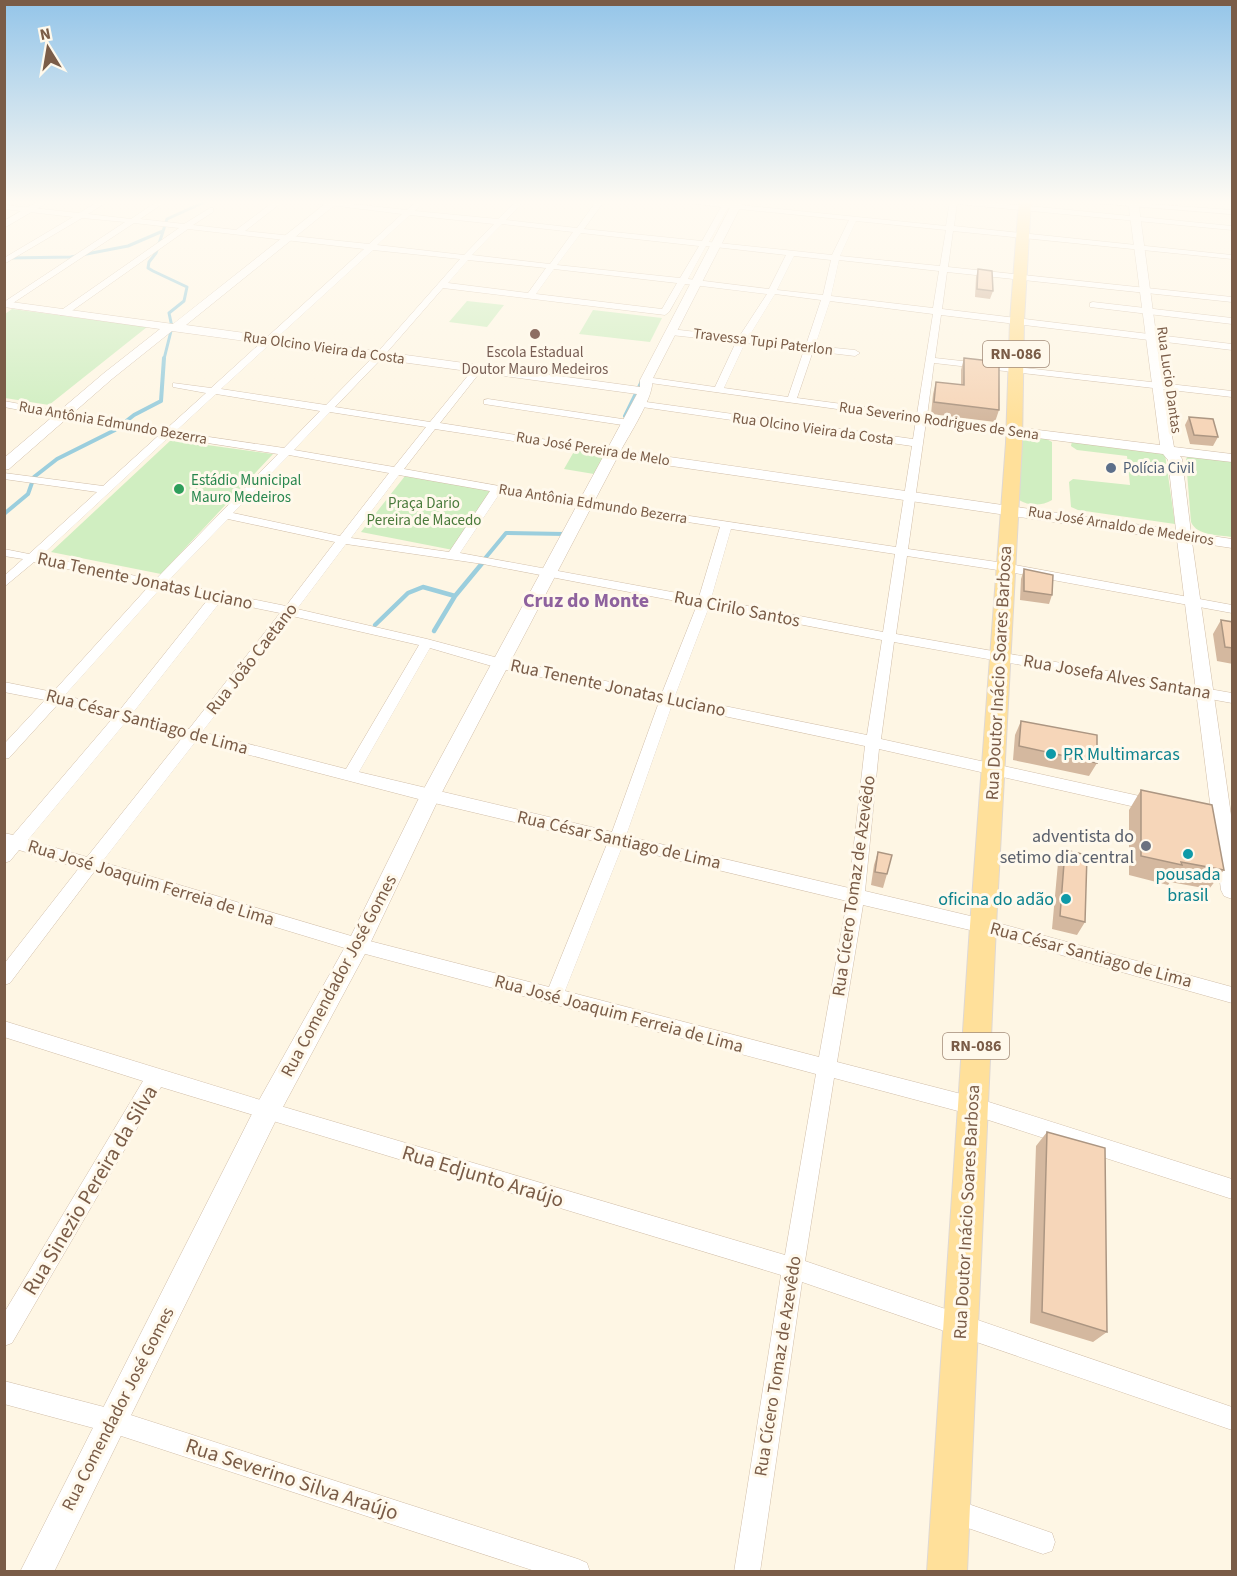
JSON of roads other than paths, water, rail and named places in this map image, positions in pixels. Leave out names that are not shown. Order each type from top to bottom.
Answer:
[{"type":"main road","name":"Rua Doutor Inácio Soares Barbosa","points":[[947,1572],[983,926],[1001,656],[1004,567],[1010,510],[1016,371],[1012,318],[1019,277]]},
{"type":"street","points":[[5,305],[53,274]]},
{"type":"street","points":[[63,313],[119,274]]},
{"type":"street","points":[[4,466],[108,376],[243,274]]},
{"type":"street","points":[[4,583],[340,274]]},
{"type":"street","points":[[4,754],[159,583],[330,408],[452,274]]},
{"type":"street","points":[[531,295],[547,274]]},
{"type":"street","points":[[614,274],[1232,343]]},
{"type":"street","points":[[442,285],[665,312],[690,274]]},
{"type":"street","name":"Rua Comendador José Gomes","points":[[36,1572],[267,1111],[357,945],[430,796],[629,423],[704,274]]},
{"type":"street","points":[[718,390],[742,340],[780,274]]},
{"type":"street","points":[[791,401],[826,299],[832,274]]},
{"type":"street","name":"Rua Cícero Tomaz de Azevêdo","points":[[747,1572],[793,1268],[856,895],[873,742],[916,443],[943,274]]},
{"type":"street","points":[[987,274],[1233,300]]},
{"type":"street","name":"Rua Lucio Dantas","points":[[1148,274],[1157,336],[1170,387],[1174,454]]},
{"type":"street","name":"Rua Olcino Vieira da Costa","points":[[5,305],[478,369],[646,388],[916,443]]},
{"type":"street","points":[[1093,305],[1233,321]]},
{"type":"street","name":"Travessa Tupi Paterlon","points":[[675,332],[855,353]]},
{"type":"street","name":"Rua Lucio Dantas","points":[[1157,336],[1156,386],[1174,454]]},
{"type":"street","points":[[930,360],[1233,394]]},
{"type":"street","name":"Rua João Caetano","points":[[4,978],[342,540],[478,369]]},
{"type":"street","name":"Rua José Pereira de Melo","points":[[176,385],[612,453],[1010,510]]},
{"type":"street","name":"Rua Severino Rodrigues de Sena","points":[[646,388],[718,390],[1174,454],[1233,458]]},
{"type":"street","points":[[488,402],[629,423]]},
{"type":"street","name":"Rua Antônia Edmundo Bezerra","points":[[4,404],[165,434],[287,452],[497,489],[1004,567],[1233,609]]},
{"type":"street","points":[[1174,454],[1205,693],[1228,823],[1233,890]]},
{"type":"street","points":[[4,476],[105,490]]},
{"type":"street","points":[[453,556],[497,489]]},
{"type":"street","name":"Rua José Arnaldo de Medeiros","points":[[1010,510],[1233,543]]},
{"type":"street","name":"Rua Cirilo Santos","points":[[226,515],[342,540],[548,572],[704,603],[1001,656]]},
{"type":"street","points":[[554,997],[617,839],[667,698],[704,603],[726,525]]},
{"type":"street","name":"Rua Tenente Jonatas Luciano","points":[[4,552],[289,611],[427,643],[502,664],[873,742],[975,766],[994,768],[1167,808]]},
{"type":"street","points":[[4,857],[11,841],[122,717],[218,596]]},
{"type":"street","points":[[350,775],[427,643]]},
{"type":"street","name":"Rua Josefa Alves Santana","points":[[1001,656],[1233,698]]},
{"type":"street","name":"Rua César Santiago de Lima","points":[[4,687],[56,697],[122,717],[430,796],[983,926],[1233,995]]},
{"type":"street","points":[[1201,817],[1228,823]]},
{"type":"street","name":"Rua José Joaquim Ferreia de Lima","points":[[11,841],[357,945],[973,1106],[1233,1189]]},
{"type":"street","name":"Rua Edjunto Araújo","points":[[4,1029],[267,1111],[793,1268],[1233,1419]]},
{"type":"street","name":"Rua Sinezio Pereira da Silva","points":[[4,1335],[158,1076]]},
{"type":"street","name":"Rua Severino Silva Araújo","points":[[4,1392],[112,1421],[578,1572]]},
{"type":"street","points":[[951,1510],[1043,1542]]},
{"type":"waterway","points":[[158,274],[187,287],[184,301],[169,313],[172,327],[164,359]]},
{"type":"waterway","points":[[4,514],[28,494],[34,477],[57,459],[115,430],[134,415],[161,401],[164,358]]},
{"type":"waterway","points":[[625,416],[643,379]]},
{"type":"waterway","points":[[482,562],[506,533],[565,534]]},
{"type":"waterway","points":[[455,596],[484,561]]},
{"type":"waterway","points":[[375,625],[408,593],[423,587],[455,596]]},
{"type":"waterway","points":[[434,631],[455,596]]},
{"type":"place","name":"Escola Estadual Doutor Mauro Medeiros","points":[[535,334]]},
{"type":"place","name":"Polícia Civil","points":[[1111,468]]},
{"type":"place","name":"Estádio Municipal Mauro Medeiros","points":[[179,489]]},
{"type":"place","name":"PR Multimarcas","points":[[1051,754]]},
{"type":"place","name":"adventista do setimo dia central","points":[[1146,846]]},
{"type":"place","name":"pousada brasil","points":[[1188,854]]},
{"type":"place","name":"oficina do adão","points":[[1066,899]]},
{"type":"district","name":"Cruz do Monte","points":[[586,601]]},
{"type":"park label","name":"Praça Dario Pereira de Macedo","points":[[424,512]]}]
